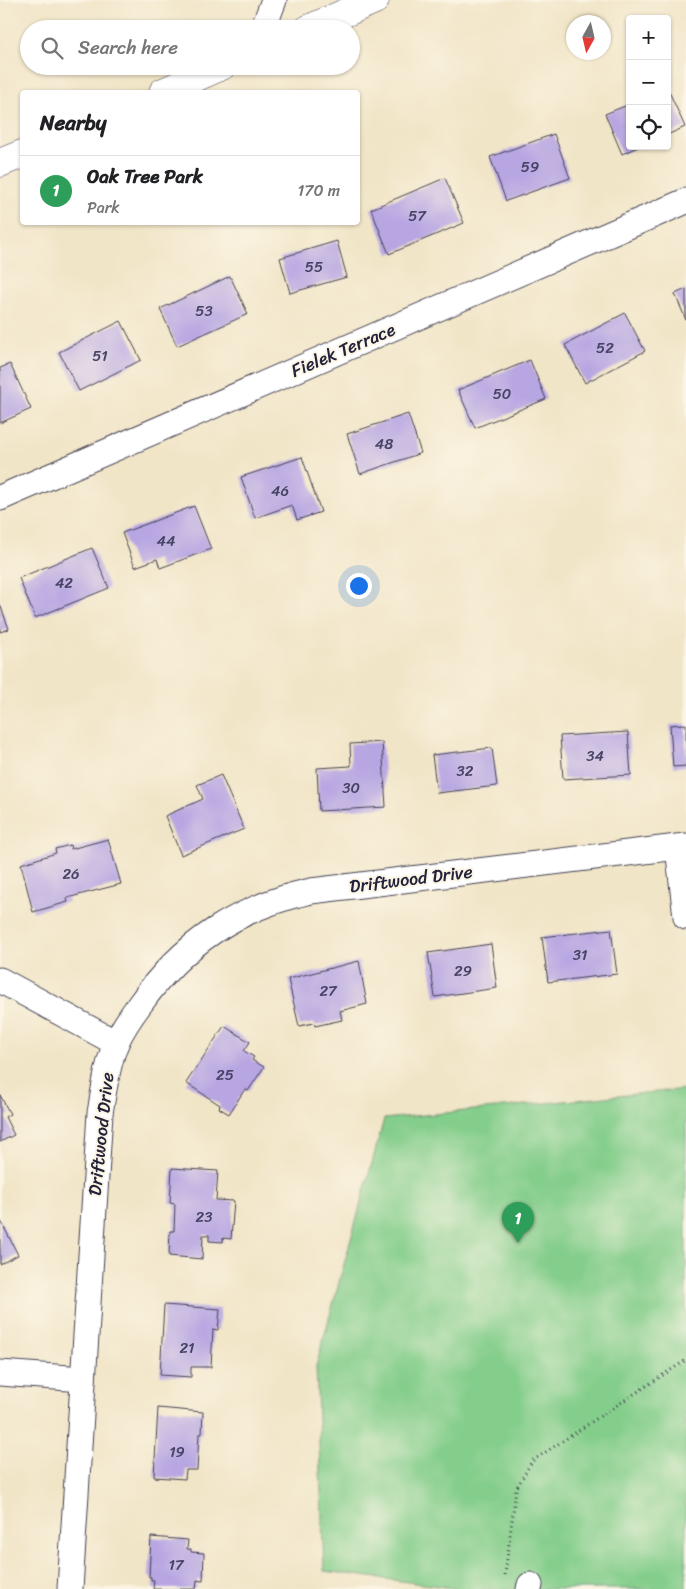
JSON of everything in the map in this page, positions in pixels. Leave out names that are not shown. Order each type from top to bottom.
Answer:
[{"type":"street","points":[[266,20],[274,0]]},
{"type":"street","points":[[329,20],[375,0]]},
{"type":"street","points":[[167,90],[201,75]]},
{"type":"street","points":[[0,163],[20,155]]},
{"type":"street","name":"Fielek Terrace","points":[[0,498],[686,201]]},
{"type":"street","points":[[682,846],[686,917]]},
{"type":"street","name":"Driftwood Drive","points":[[70,1589],[100,1114],[109,1062],[116,1043],[126,1023],[146,996],[178,958],[217,927],[241,914],[279,899],[320,890],[682,846]]},
{"type":"street","points":[[0,980],[116,1043]]},
{"type":"street","points":[[0,1373],[83,1379]]},
{"type":"path","points":[[530,1587],[505,1580],[516,1489],[532,1462],[686,1360]]},
{"type":"green space","points":[[686,1089],[686,1589],[461,1589],[324,1571],[316,1366],[384,1119]]},
{"type":"building","points":[[671,96],[685,127],[671,133]]},
{"type":"building","points":[[626,106],[626,150],[631,150],[622,154],[605,114]]},
{"type":"building","points":[[554,134],[570,178],[506,201],[490,157]]},
{"type":"building","points":[[445,178],[464,223],[389,254],[371,209]]},
{"type":"building","points":[[337,241],[347,277],[290,293],[280,258]]},
{"type":"building","points":[[230,276],[248,314],[177,346],[160,309]]},
{"type":"building","points":[[686,289],[686,320],[675,294]]},
{"type":"building","points":[[625,313],[645,351],[585,383],[565,345]]},
{"type":"building","points":[[121,321],[141,360],[79,391],[59,352]]},
{"type":"building","points":[[530,360],[546,399],[475,428],[458,390]]},
{"type":"building","points":[[10,364],[31,409],[0,423],[0,368]]},
{"type":"building","points":[[408,414],[421,453],[360,474],[347,434]]},
{"type":"building","points":[[302,457],[321,512],[297,520],[292,505],[255,518],[241,477]]},
{"type":"building","points":[[194,506],[211,549],[160,568],[157,559],[135,567],[122,533]]},
{"type":"building","points":[[92,548],[109,588],[35,618],[19,578]]},
{"type":"building","points":[[0,604],[9,629],[0,632]]},
{"type":"building","points":[[686,724],[686,766],[673,767],[670,725]]},
{"type":"building","points":[[628,732],[631,775],[563,779],[560,736]]},
{"type":"building","points":[[382,742],[386,807],[319,811],[317,768],[351,766],[350,744]]},
{"type":"building","points":[[492,748],[497,786],[437,793],[432,755]]},
{"type":"building","points":[[221,775],[244,829],[181,855],[165,816],[203,799],[197,785]]},
{"type":"building","points":[[108,839],[121,884],[67,898],[68,902],[33,912],[21,864],[56,853],[55,849],[70,845],[71,849]]},
{"type":"building","points":[[611,929],[617,974],[548,982],[542,937]]},
{"type":"building","points":[[491,944],[497,988],[435,997],[428,953]]},
{"type":"building","points":[[359,961],[367,1004],[340,1011],[342,1020],[315,1026],[314,1023],[299,1026],[288,979]]},
{"type":"building","points":[[224,1026],[250,1042],[244,1051],[254,1057],[252,1060],[264,1067],[248,1091],[245,1089],[229,1114],[219,1108],[220,1105],[186,1083]]},
{"type":"building","points":[[0,1095],[10,1114],[5,1117],[14,1135],[0,1142]]},
{"type":"building","points":[[172,1168],[218,1171],[216,1200],[234,1201],[231,1239],[223,1238],[223,1242],[209,1241],[209,1235],[203,1235],[202,1259],[169,1256],[170,1231],[174,1231],[175,1204],[170,1203]]},
{"type":"building","points":[[0,1219],[18,1255],[0,1264]]},
{"type":"building","points":[[164,1305],[220,1309],[218,1330],[213,1329],[211,1367],[191,1367],[191,1377],[160,1375]]},
{"type":"building","points":[[158,1408],[203,1412],[202,1434],[199,1434],[197,1470],[186,1470],[185,1479],[154,1477]]},
{"type":"building","points":[[151,1537],[188,1540],[187,1549],[191,1549],[191,1552],[204,1553],[203,1581],[197,1580],[196,1589],[153,1589],[154,1580],[151,1580],[151,1577],[149,1577]]},
{"type":"place","name":"Oak Tree Park","points":[[518,1243]]}]
